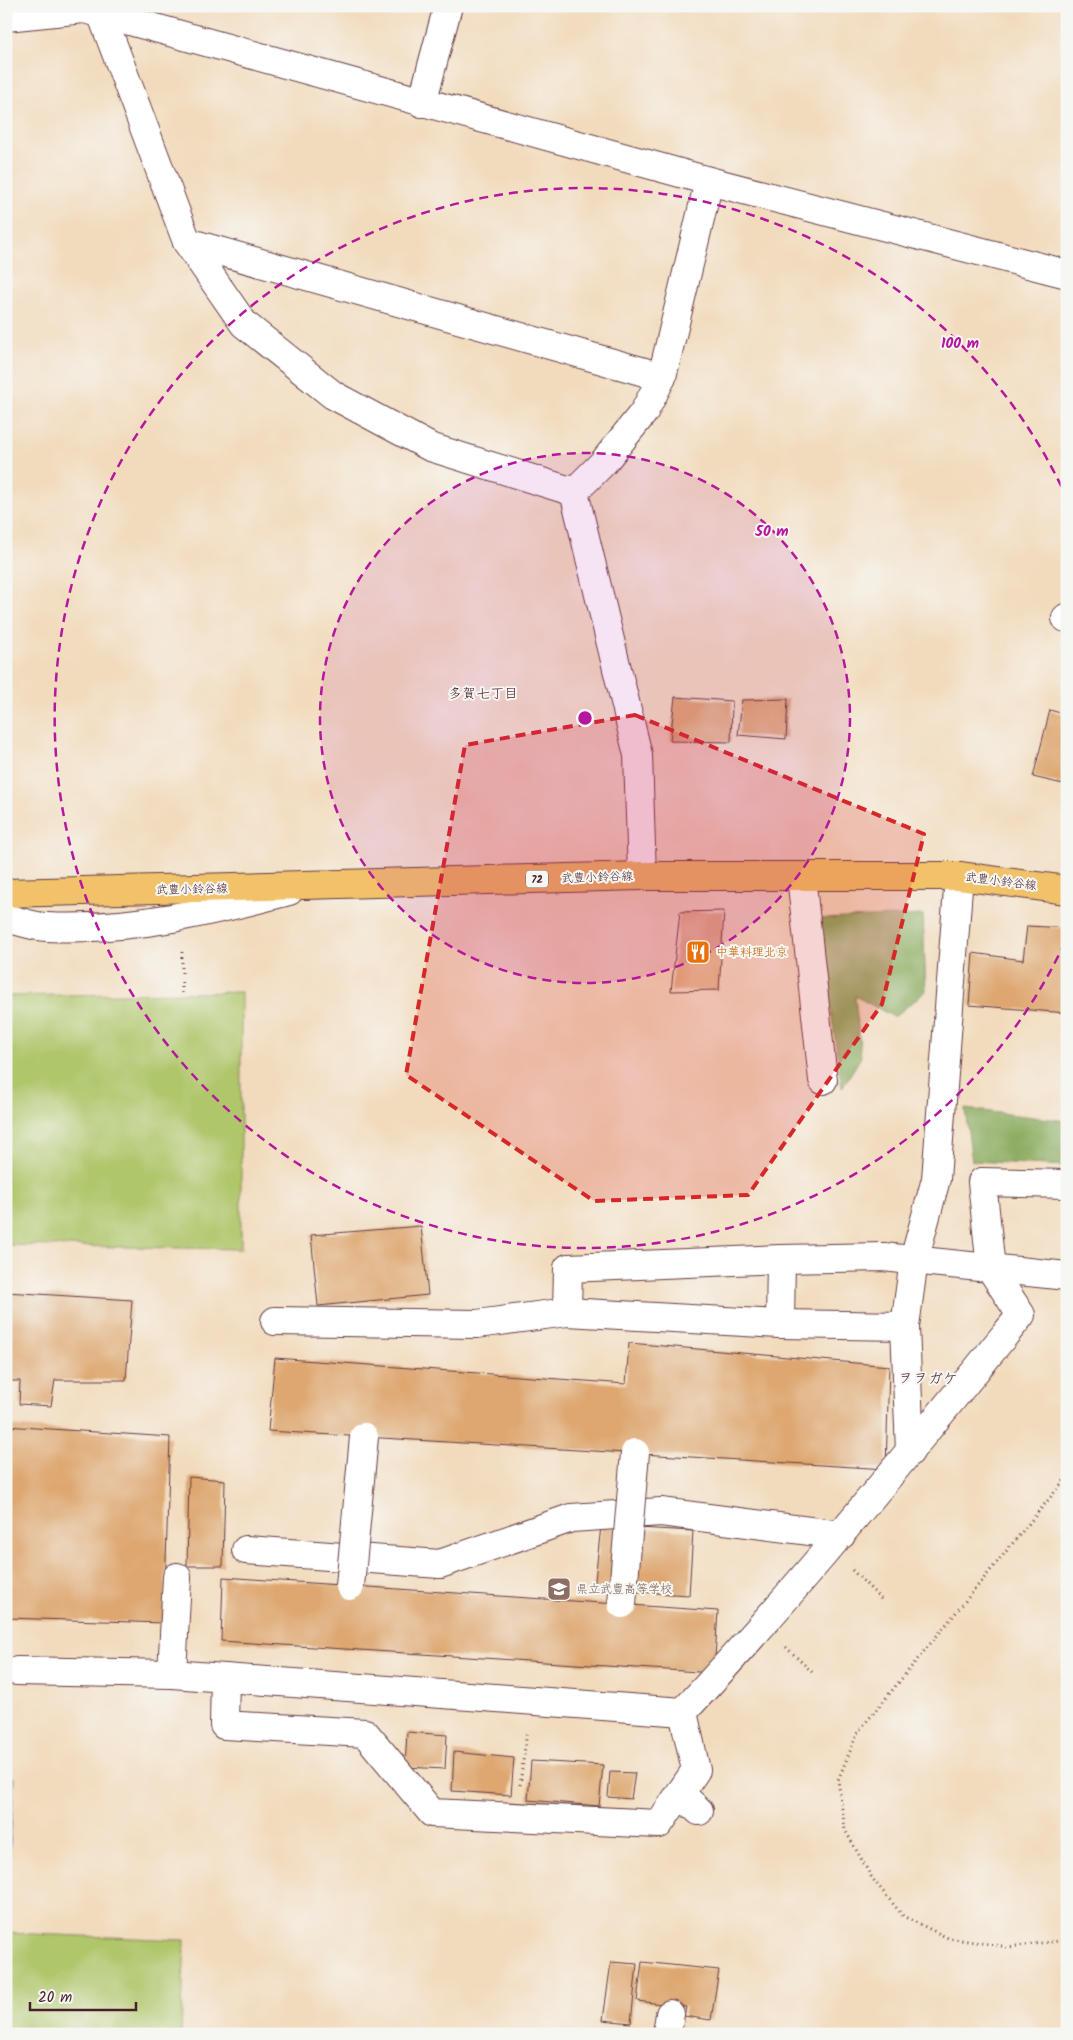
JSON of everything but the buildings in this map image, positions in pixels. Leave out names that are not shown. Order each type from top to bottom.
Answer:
[{"type":"main road","name":"武豊小鈴谷線","points":[[6,893],[642,876],[959,876],[1067,890]]},
{"type":"street","points":[[422,103],[448,6]]},
{"type":"street","points":[[6,17],[84,9],[101,13],[709,181],[1067,274]]},
{"type":"street","points":[[101,13],[187,242],[244,324],[332,395],[430,447],[574,492]]},
{"type":"street","points":[[574,492],[603,462],[644,412],[662,377],[709,181]]},
{"type":"street","points":[[187,242],[662,377]]},
{"type":"street","points":[[574,492],[638,755],[642,876]]},
{"type":"street","points":[[801,876],[823,1080]]},
{"type":"street","points":[[910,1452],[905,1326],[914,1260],[936,1179],[959,876]]},
{"type":"street","points":[[6,918],[46,927],[128,926],[182,917],[305,886]]},
{"type":"street","points":[[683,1712],[764,1626],[910,1452],[1021,1315],[991,1268],[982,1182],[1067,1184]]},
{"type":"street","points":[[567,1312],[568,1268],[781,1259],[882,1258],[1067,1276]]},
{"type":"street","points":[[780,1324],[781,1259]]},
{"type":"street","points":[[275,1321],[477,1324],[567,1312],[780,1324],[905,1326]]},
{"type":"street","points":[[350,1586],[364,1437]]},
{"type":"street","points":[[622,1604],[635,1453]]},
{"type":"street","points":[[246,1550],[440,1564],[571,1518],[661,1512],[836,1541]]},
{"type":"street","points":[[172,1674],[177,1577]]},
{"type":"street","points":[[17,1671],[172,1674],[683,1712]]},
{"type":"street","points":[[225,1678],[224,1725],[365,1733],[432,1812],[659,1824],[690,1802],[696,1770],[683,1712]]},
{"type":"path","points":[[182,917],[182,993]]},
{"type":"path","points":[[1067,1477],[858,1732],[838,1780],[845,1830],[872,1878],[904,1916],[948,1938],[1008,1947],[1067,1940]]},
{"type":"path","points":[[836,1541],[884,1600]]},
{"type":"path","points":[[764,1626],[813,1674]]},
{"type":"path","points":[[516,1817],[531,1701]]},
{"type":"highlighted area","points":[[635,715],[924,834],[882,1004],[748,1195],[594,1201],[406,1075],[465,745]]},
{"type":"green space","points":[[923,915],[926,991],[894,1017],[855,996],[861,1057],[842,1088],[818,919]]},
{"type":"green space","points":[[241,992],[241,1249],[6,1245],[7,996]]},
{"type":"green space","points":[[965,1109],[1067,1121],[1067,1166],[972,1161]]},
{"type":"green space","points":[[6,1933],[185,1940],[181,2034],[6,2034]]},
{"type":"water","points":[[6,1777],[14,1778],[6,1910]]},
{"type":"place","name":"中華料理北京","points":[[698,952]]},
{"type":"place","name":"県立武豊高等学校","points":[[559,1589]]},
{"type":"district","name":"多賀七丁目","points":[[483,693]]},
{"type":"district","name":"ヲヲガケ","points":[[928,1378]]}]
